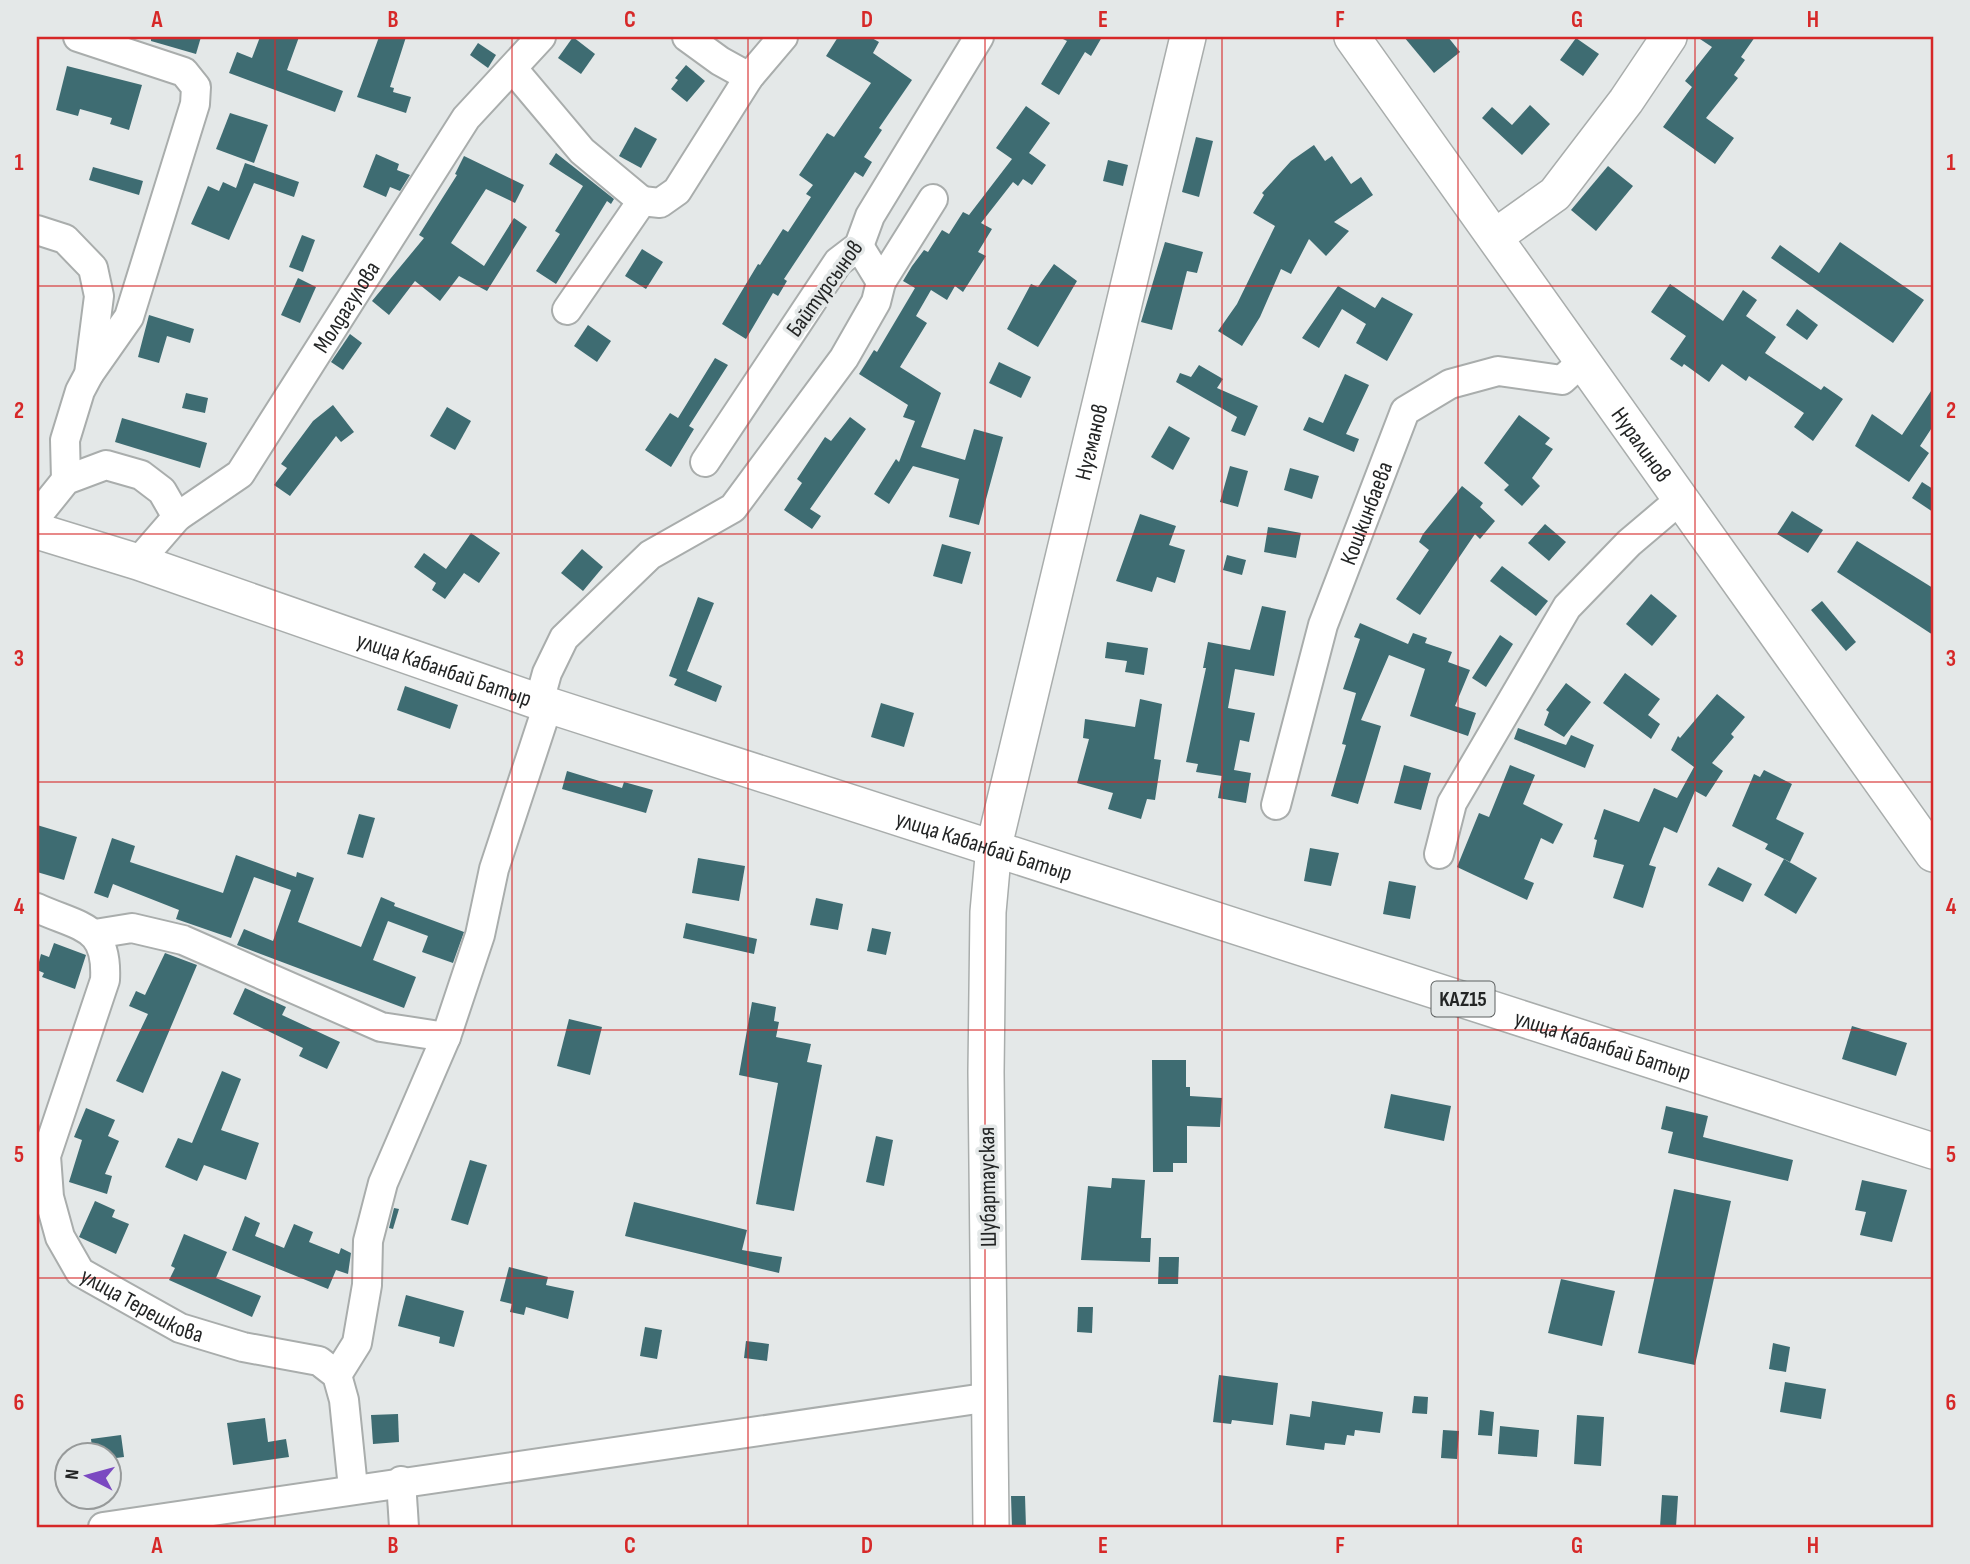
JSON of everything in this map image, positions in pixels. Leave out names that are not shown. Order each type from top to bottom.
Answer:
[{"type":"main road","name":"Нугманов","points":[[994,846],[1188,37]]},
{"type":"main road","name":"Нуралинов","points":[[1352,37],[1933,854]]},
{"type":"main road","points":[[1496,236],[1555,194],[1626,101],[1669,37]]},
{"type":"main road","name":"улица Кабанбай Батыр","points":[[37,531],[138,562],[543,703],[994,846],[1933,1151]]},
{"type":"main road","name":"Шубартауская","points":[[991,1527],[986,1072],[988,912],[994,846]]},
{"type":"street","points":[[66,480],[65,440],[80,391],[129,317],[195,104],[197,87],[184,72],[78,37]]},
{"type":"street","name":"Молдагулова","points":[[138,562],[177,517],[240,474],[466,118],[541,37]]},
{"type":"street","points":[[687,37],[749,77]]},
{"type":"street","points":[[513,69],[582,152],[642,201],[660,203],[677,191],[749,77],[783,37]]},
{"type":"street","name":"Байтурсынов","points":[[705,462],[838,262],[859,246],[870,216],[979,37]]},
{"type":"street","points":[[353,1488],[344,1400],[337,1375],[357,1342],[367,1285],[368,1241],[383,1183],[446,1037],[480,935],[494,869],[543,703],[547,673],[564,638],[650,555],[733,508],[750,488],[844,358],[876,302],[881,282],[933,200]]},
{"type":"street","points":[[567,310],[642,201]]},
{"type":"street","points":[[37,230],[65,239],[93,268],[99,296],[89,374]]},
{"type":"street","points":[[859,246],[881,282]]},
{"type":"street","name":"Кошкинбаева","points":[[1276,806],[1323,625],[1405,411],[1450,384],[1497,371],[1562,380],[1584,360]]},
{"type":"street","points":[[37,516],[66,480],[106,466],[141,475],[162,491],[177,517]]},
{"type":"street","points":[[1439,853],[1452,803],[1567,607],[1629,543],[1682,498]]},
{"type":"street","points":[[37,908],[95,934],[132,928],[183,940],[381,1027],[446,1037]]},
{"type":"street","name":"улица Терешкова","points":[[95,934],[106,954],[104,980],[46,1156],[49,1197],[60,1237],[80,1272],[180,1328],[243,1347],[318,1361],[337,1375]]},
{"type":"street","points":[[103,1527],[353,1488],[991,1397]]},
{"type":"street","points":[[401,1481],[404,1527]]},
{"type":"building","points":[[151,37],[201,37],[196,54],[151,41]]},
{"type":"building","points":[[260,37],[299,37],[287,70],[343,91],[335,112],[229,73],[237,52],[252,58]]},
{"type":"building","points":[[379,37],[406,37],[390,87],[394,88],[393,92],[411,97],[406,113],[357,97]]},
{"type":"building","points":[[573,37],[595,54],[581,74],[558,58]]},
{"type":"building","points":[[838,37],[870,37],[879,42],[873,53],[912,80],[879,128],[882,130],[864,157],[872,162],[863,177],[855,172],[784,279],[787,281],[778,296],[773,293],[746,339],[722,324],[758,264],[760,265],[783,229],[788,232],[811,197],[806,194],[813,185],[799,175],[827,133],[834,137],[871,83],[826,56]]},
{"type":"building","points":[[1059,37],[1102,37],[1091,56],[1085,52],[1059,95],[1041,84],[1067,41]]},
{"type":"building","points":[[1404,37],[1448,37],[1460,52],[1434,73]]},
{"type":"building","points":[[1697,37],[1755,37],[1741,57],[1745,60],[1734,75],[1738,78],[1706,118],[1734,138],[1715,164],[1663,127],[1692,87],[1685,81],[1712,47]]},
{"type":"building","points":[[1576,38],[1599,54],[1583,76],[1560,60]]},
{"type":"building","points":[[478,43],[496,55],[488,68],[470,55]]},
{"type":"building","points":[[686,65],[705,81],[687,102],[671,89],[678,80],[675,78]]},
{"type":"building","points":[[67,66],[142,85],[129,130],[110,124],[112,118],[80,109],[78,116],[56,110]]},
{"type":"building","points":[[1530,105],[1550,124],[1522,155],[1482,118],[1492,107],[1512,125]]},
{"type":"building","points":[[1026,106],[1050,123],[1029,153],[1046,165],[1032,185],[1023,179],[1018,186],[1013,182],[981,223],[992,229],[978,252],[986,256],[963,292],[955,286],[947,300],[931,290],[916,316],[927,323],[900,367],[941,393],[921,447],[965,460],[974,429],[1003,437],[979,525],[949,517],[959,479],[913,466],[889,504],[874,494],[896,459],[899,462],[915,421],[903,417],[908,405],[859,374],[874,350],[877,352],[915,288],[903,281],[912,266],[924,250],[928,252],[942,230],[949,234],[963,212],[969,215],[1012,159],[996,148]]},
{"type":"building","points":[[230,113],[268,125],[254,163],[216,149]]},
{"type":"building","points":[[635,127],[657,139],[641,168],[619,156]]},
{"type":"building","points":[[1196,137],[1213,141],[1199,197],[1182,192]]},
{"type":"building","points":[[1314,145],[1325,161],[1332,156],[1351,184],[1361,177],[1373,195],[1334,222],[1349,231],[1326,256],[1309,239],[1291,274],[1281,269],[1260,317],[1242,346],[1218,331],[1237,304],[1275,226],[1253,213],[1264,195],[1262,193],[1291,161]]},
{"type":"building","points":[[556,153],[614,199],[611,204],[607,201],[556,284],[536,271],[560,234],[555,231],[583,186],[549,164]]},
{"type":"building","points":[[376,154],[399,164],[397,170],[410,175],[400,191],[390,187],[386,197],[363,187]]},
{"type":"building","points":[[464,156],[524,185],[515,203],[486,189],[451,243],[484,266],[514,218],[527,227],[487,291],[459,276],[440,301],[415,281],[389,315],[372,301],[424,238],[419,235],[457,175],[455,174]]},
{"type":"building","points":[[1108,160],[1128,165],[1123,186],[1103,181]]},
{"type":"building","points":[[245,163],[299,182],[294,197],[254,183],[229,240],[191,224],[208,186],[219,191],[223,182],[236,188]]},
{"type":"building","points":[[1608,166],[1633,186],[1596,231],[1571,210]]},
{"type":"building","points":[[93,167],[143,181],[139,195],[89,180]]},
{"type":"building","points":[[302,235],[315,240],[303,272],[289,267]]},
{"type":"building","points":[[1165,242],[1203,252],[1197,273],[1187,271],[1172,330],[1141,322]]},
{"type":"building","points":[[1840,242],[1924,300],[1893,343],[1771,258],[1780,245],[1819,273]]},
{"type":"building","points":[[642,249],[663,262],[646,289],[625,276]]},
{"type":"building","points":[[1054,264],[1077,281],[1038,347],[1007,329],[1031,284],[1038,287]]},
{"type":"building","points":[[298,278],[316,287],[300,323],[281,315]]},
{"type":"building","points":[[1670,284],[1723,321],[1743,290],[1757,300],[1746,316],[1776,337],[1765,353],[1821,390],[1824,386],[1843,399],[1813,441],[1794,427],[1804,413],[1749,376],[1746,381],[1722,364],[1709,382],[1684,364],[1682,367],[1670,359],[1686,336],[1651,312]]},
{"type":"building","points":[[1338,286],[1375,308],[1382,297],[1413,314],[1387,361],[1356,343],[1366,324],[1342,309],[1319,348],[1302,338]]},
{"type":"building","points":[[1797,309],[1818,325],[1807,340],[1786,325]]},
{"type":"building","points":[[149,315],[194,329],[190,343],[167,336],[159,363],[138,357]]},
{"type":"building","points":[[588,325],[611,341],[597,362],[574,346]]},
{"type":"building","points":[[350,334],[362,343],[343,370],[331,362]]},
{"type":"building","points":[[715,358],[728,365],[689,426],[694,429],[671,467],[645,450],[670,413],[678,418]]},
{"type":"building","points":[[999,362],[1031,377],[1021,398],[989,383]]},
{"type":"building","points":[[1199,365],[1223,379],[1217,388],[1258,406],[1245,436],[1231,431],[1237,417],[1176,382],[1180,373],[1191,377]]},
{"type":"building","points":[[1345,374],[1369,385],[1346,434],[1359,439],[1354,452],[1303,430],[1309,417],[1323,423]]},
{"type":"building","points":[[1933,388],[1933,426],[1920,446],[1929,453],[1909,482],[1855,446],[1872,414],[1902,435]]},
{"type":"building","points":[[186,393],[208,398],[205,413],[182,408]]},
{"type":"building","points":[[333,405],[354,432],[341,442],[336,436],[290,496],[274,485],[287,468],[281,464],[313,421]]},
{"type":"building","points":[[447,407],[471,421],[455,450],[430,436]]},
{"type":"building","points":[[1519,415],[1550,438],[1545,444],[1553,449],[1532,478],[1540,486],[1522,506],[1504,490],[1509,485],[1484,463]]},
{"type":"building","points":[[850,417],[866,429],[810,509],[821,516],[812,529],[784,510],[802,483],[797,479],[825,437],[831,441]]},
{"type":"building","points":[[122,418],[207,443],[200,468],[115,442]]},
{"type":"building","points":[[1169,426],[1190,438],[1173,470],[1151,457]]},
{"type":"building","points":[[1230,466],[1248,471],[1238,507],[1220,502]]},
{"type":"building","points":[[1290,468],[1319,476],[1312,499],[1284,490]]},
{"type":"building","points":[[1922,482],[1933,489],[1933,512],[1912,498]]},
{"type":"building","points":[[1462,486],[1483,503],[1480,507],[1495,521],[1480,539],[1475,534],[1420,615],[1396,599],[1429,550],[1419,542],[1423,534]]},
{"type":"building","points":[[1792,511],[1823,530],[1808,553],[1777,534]]},
{"type":"building","points":[[1140,514],[1176,526],[1169,545],[1185,550],[1175,583],[1157,577],[1152,592],[1116,581]]},
{"type":"building","points":[[1545,524],[1566,542],[1549,561],[1528,543]]},
{"type":"building","points":[[1268,527],[1301,533],[1296,558],[1264,552]]},
{"type":"building","points":[[471,533],[500,553],[479,583],[464,573],[445,599],[432,590],[436,583],[414,567],[424,553],[446,569]]},
{"type":"building","points":[[1857,541],[1933,588],[1933,635],[1837,572]]},
{"type":"building","points":[[942,544],[971,552],[962,584],[933,576]]},
{"type":"building","points":[[582,549],[603,567],[583,591],[561,573]]},
{"type":"building","points":[[1227,555],[1246,560],[1242,575],[1223,570]]},
{"type":"building","points":[[1502,566],[1548,601],[1536,616],[1490,581]]},
{"type":"building","points":[[1651,594],[1677,616],[1652,646],[1626,624]]},
{"type":"building","points":[[698,597],[714,603],[687,671],[722,686],[716,702],[674,685],[677,679],[669,676]]},
{"type":"building","points":[[1822,601],[1856,642],[1846,651],[1811,610]]},
{"type":"building","points":[[1262,606],[1286,611],[1274,676],[1235,669],[1228,708],[1255,713],[1249,742],[1240,740],[1234,770],[1251,773],[1246,803],[1218,798],[1222,776],[1196,772],[1198,764],[1186,762],[1206,668],[1203,668],[1208,642],[1250,650]]},
{"type":"building","points":[[1360,623],[1408,644],[1413,633],[1427,638],[1425,643],[1452,652],[1448,662],[1470,670],[1455,706],[1476,713],[1468,736],[1410,716],[1425,669],[1389,655],[1361,720],[1381,726],[1358,804],[1331,796],[1346,745],[1342,744],[1356,693],[1343,689],[1360,639],[1354,637]]},
{"type":"building","points":[[1500,635],[1513,644],[1486,687],[1472,678]]},
{"type":"building","points":[[1107,642],[1148,648],[1144,675],[1125,672],[1127,661],[1105,658]]},
{"type":"building","points":[[1625,673],[1660,699],[1648,715],[1660,724],[1651,739],[1603,703]]},
{"type":"building","points":[[1566,683],[1591,702],[1564,737],[1544,725],[1549,712],[1546,710]]},
{"type":"building","points":[[405,686],[458,705],[450,729],[397,710]]},
{"type":"building","points":[[1717,694],[1745,717],[1731,734],[1734,737],[1712,763],[1723,771],[1706,797],[1695,791],[1677,833],[1664,827],[1649,865],[1656,867],[1643,908],[1613,898],[1624,865],[1593,857],[1597,840],[1594,839],[1604,809],[1639,822],[1654,788],[1677,798],[1694,767],[1671,750],[1678,736],[1680,738]]},
{"type":"building","points":[[1140,699],[1162,704],[1154,759],[1161,760],[1155,800],[1147,799],[1141,819],[1108,809],[1113,793],[1077,783],[1089,739],[1083,738],[1085,719],[1135,727]]},
{"type":"building","points":[[881,703],[914,713],[904,747],[871,737]]},
{"type":"building","points":[[1518,728],[1566,745],[1571,735],[1594,745],[1585,768],[1514,739]]},
{"type":"building","points":[[1404,765],[1431,773],[1421,810],[1394,803]]},
{"type":"building","points":[[1510,765],[1535,775],[1523,804],[1563,824],[1553,844],[1541,838],[1524,879],[1534,883],[1527,900],[1457,867],[1479,813],[1489,817]]},
{"type":"building","points":[[1764,770],[1792,784],[1776,819],[1804,833],[1790,862],[1765,849],[1768,844],[1732,826],[1754,774],[1760,777]]},
{"type":"building","points":[[567,771],[622,788],[624,782],[653,790],[646,813],[562,789]]},
{"type":"building","points":[[359,814],[375,818],[363,858],[347,854]]},
{"type":"building","points":[[37,825],[77,837],[64,880],[37,872]]},
{"type":"building","points":[[112,838],[135,846],[130,862],[223,893],[236,855],[296,877],[297,872],[314,878],[298,922],[361,947],[381,897],[395,903],[394,906],[464,932],[453,963],[422,952],[428,936],[388,921],[373,960],[416,977],[404,1008],[237,945],[244,929],[273,941],[291,890],[254,877],[231,938],[176,919],[179,910],[113,884],[108,898],[94,893]]},
{"type":"building","points":[[1310,848],[1339,853],[1331,886],[1304,881]]},
{"type":"building","points":[[698,858],[745,866],[739,901],[692,893]]},
{"type":"building","points":[[1784,859],[1817,878],[1796,914],[1764,895]]},
{"type":"building","points":[[1718,867],[1752,884],[1743,902],[1708,885]]},
{"type":"building","points":[[1389,881],[1416,886],[1410,919],[1383,914]]},
{"type":"building","points":[[816,898],[843,904],[838,930],[810,925]]},
{"type":"building","points":[[686,923],[757,939],[754,954],[683,938]]},
{"type":"building","points":[[872,928],[891,932],[886,955],[867,951]]},
{"type":"building","points":[[54,943],[86,955],[75,989],[42,977],[44,973],[37,970],[41,954],[49,957]]},
{"type":"building","points":[[165,953],[197,965],[143,1093],[116,1081],[148,1014],[129,1006],[136,991],[145,995]]},
{"type":"building","points":[[245,988],[286,1007],[282,1015],[340,1042],[327,1069],[299,1056],[303,1048],[233,1014]]},
{"type":"building","points":[[752,1002],[776,1007],[774,1021],[779,1022],[776,1037],[811,1044],[807,1062],[822,1065],[794,1211],[756,1204],[778,1083],[739,1075]]},
{"type":"building","points":[[569,1019],[602,1027],[590,1075],[557,1066]]},
{"type":"building","points":[[1852,1026],[1907,1043],[1896,1076],[1842,1059]]},
{"type":"building","points":[[1152,1060],[1186,1060],[1186,1087],[1190,1087],[1190,1096],[1222,1098],[1220,1127],[1187,1126],[1187,1163],[1173,1163],[1173,1172],[1153,1172]]},
{"type":"building","points":[[222,1071],[241,1079],[221,1130],[259,1143],[246,1180],[204,1165],[197,1181],[165,1167],[178,1138],[192,1143]]},
{"type":"building","points":[[1391,1094],[1451,1106],[1444,1141],[1384,1128]]},
{"type":"building","points":[[1666,1106],[1708,1116],[1703,1137],[1793,1160],[1788,1181],[1668,1153],[1673,1132],[1661,1129]]},
{"type":"building","points":[[86,1108],[115,1120],[108,1136],[119,1141],[105,1174],[112,1176],[107,1194],[69,1182],[82,1140],[74,1137]]},
{"type":"building","points":[[876,1136],[893,1140],[884,1186],[866,1182]]},
{"type":"building","points":[[470,1160],[487,1165],[468,1225],[451,1220]]},
{"type":"building","points":[[1112,1178],[1145,1180],[1141,1238],[1151,1238],[1150,1262],[1081,1260],[1088,1186],[1111,1188]]},
{"type":"building","points":[[1862,1180],[1907,1190],[1892,1242],[1860,1235],[1866,1212],[1855,1210]]},
{"type":"building","points":[[1674,1189],[1731,1201],[1695,1365],[1638,1353]]},
{"type":"building","points":[[95,1201],[115,1210],[112,1217],[129,1224],[116,1254],[79,1237]]},
{"type":"building","points":[[634,1202],[747,1230],[742,1250],[782,1257],[779,1273],[625,1236]]},
{"type":"building","points":[[394,1208],[399,1209],[393,1229],[389,1228]]},
{"type":"building","points":[[245,1216],[260,1223],[255,1236],[284,1248],[294,1224],[313,1232],[309,1242],[339,1254],[341,1248],[351,1253],[348,1274],[336,1270],[328,1289],[232,1250]]},
{"type":"building","points":[[184,1234],[227,1252],[216,1278],[261,1296],[252,1317],[169,1280],[175,1268],[171,1266]]},
{"type":"building","points":[[1159,1257],[1179,1257],[1178,1284],[1158,1284]]},
{"type":"building","points":[[509,1267],[548,1277],[546,1285],[574,1291],[568,1319],[526,1307],[524,1315],[510,1312],[512,1304],[500,1301]]},
{"type":"building","points":[[1561,1279],[1615,1291],[1602,1346],[1548,1333]]},
{"type":"building","points":[[406,1295],[464,1311],[454,1347],[439,1343],[440,1337],[398,1326]]},
{"type":"building","points":[[1078,1307],[1093,1307],[1092,1333],[1077,1332]]},
{"type":"building","points":[[645,1327],[662,1330],[657,1359],[640,1356]]},
{"type":"building","points":[[746,1341],[769,1344],[767,1361],[744,1358]]},
{"type":"building","points":[[1773,1343],[1790,1347],[1786,1372],[1769,1369]]},
{"type":"building","points":[[1219,1375],[1278,1383],[1273,1425],[1232,1420],[1231,1424],[1213,1422]]},
{"type":"building","points":[[1785,1382],[1826,1389],[1821,1419],[1780,1412]]},
{"type":"building","points":[[1414,1396],[1428,1397],[1427,1414],[1412,1413]]},
{"type":"building","points":[[1312,1401],[1383,1412],[1380,1433],[1355,1430],[1354,1436],[1347,1435],[1345,1445],[1325,1443],[1324,1450],[1286,1445],[1290,1414],[1310,1417]]},
{"type":"building","points":[[1480,1410],[1494,1412],[1492,1436],[1478,1435]]},
{"type":"building","points":[[398,1414],[399,1442],[373,1444],[371,1415]]},
{"type":"building","points":[[1577,1415],[1604,1417],[1601,1466],[1574,1464]]},
{"type":"building","points":[[265,1418],[268,1442],[286,1439],[289,1457],[233,1465],[227,1423]]},
{"type":"building","points":[[1500,1426],[1539,1430],[1537,1457],[1498,1454]]},
{"type":"building","points":[[1443,1430],[1459,1431],[1457,1459],[1441,1458]]},
{"type":"building","points":[[121,1435],[122,1442],[91,1442],[91,1439]]},
{"type":"building","points":[[1662,1495],[1678,1496],[1676,1527],[1660,1527]]},
{"type":"building","points":[[1011,1496],[1025,1496],[1026,1527],[1012,1527]]}]
